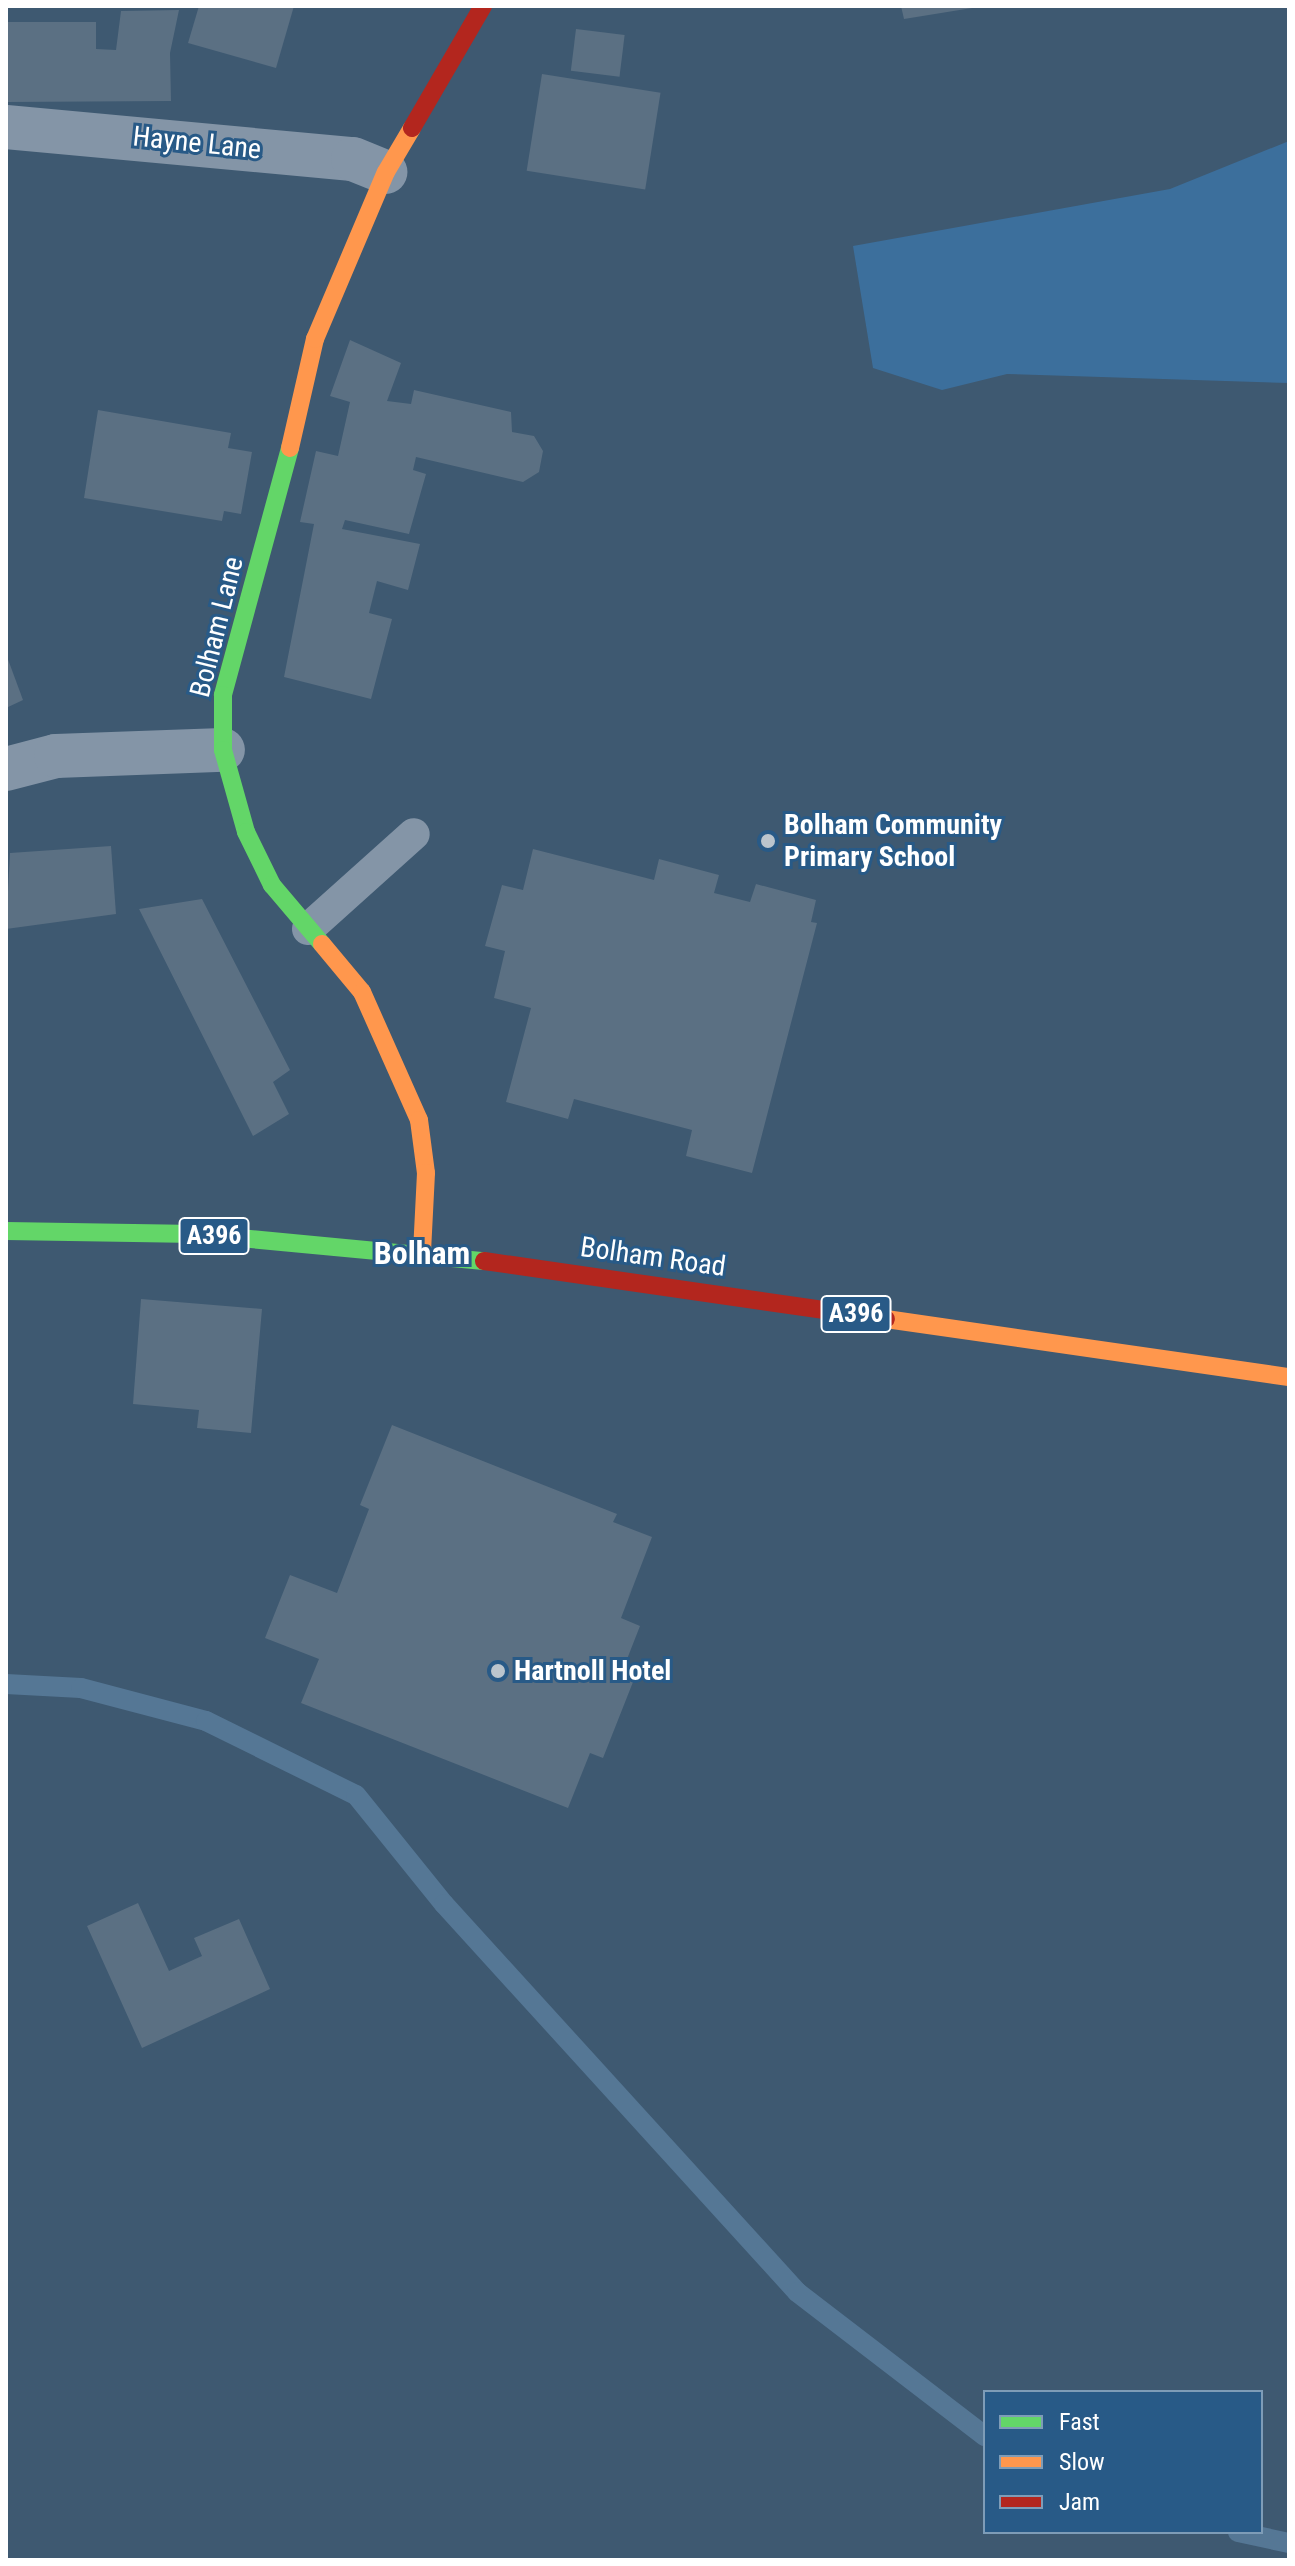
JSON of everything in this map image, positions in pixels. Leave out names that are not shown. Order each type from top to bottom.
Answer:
[{"type":"street","name":"Bolham Lane","points":[[422,1253],[426,1173],[419,1120],[362,992],[272,885],[246,832],[223,750],[223,695],[270,537],[315,339],[386,172],[483,6]]},
{"type":"street","name":"Hayne Lane","points":[[6,127],[353,159],[386,172]]},
{"type":"street","points":[[6,769],[56,756],[223,750]]},
{"type":"street","name":"Bolham Road","points":[[6,1231],[197,1234],[422,1253],[1289,1377]]},
{"type":"lane","points":[[308,929],[414,834]]},
{"type":"shaded area","points":[[1289,141],[1289,383],[1007,374],[942,390],[873,368],[853,246],[1170,189]]},
{"type":"building","points":[[199,6],[294,6],[276,68],[188,43]]},
{"type":"building","points":[[901,6],[972,6],[972,8],[904,19]]},
{"type":"building","points":[[179,10],[170,53],[171,101],[6,102],[6,22],[96,22],[96,49],[116,50],[121,11]]},
{"type":"building","points":[[576,29],[625,35],[620,77],[571,71]]},
{"type":"building","points":[[542,74],[661,93],[645,190],[527,171]]},
{"type":"building","points":[[350,340],[401,363],[387,401],[411,404],[414,390],[511,412],[512,432],[534,436],[543,451],[539,472],[523,482],[416,457],[413,470],[426,474],[409,534],[345,520],[342,529],[420,544],[408,590],[377,581],[369,613],[392,619],[371,699],[284,677],[314,524],[300,522],[316,451],[338,456],[350,402],[330,396]]},
{"type":"building","points":[[98,410],[231,433],[228,448],[252,452],[241,514],[224,511],[222,521],[84,498]]},
{"type":"building","points":[[6,654],[23,700],[6,708]]},
{"type":"building","points":[[111,846],[116,914],[6,929],[10,853]]},
{"type":"building","points":[[533,849],[654,880],[659,859],[719,875],[714,893],[750,902],[756,884],[816,900],[811,922],[817,923],[752,1173],[686,1156],[692,1130],[574,1099],[568,1119],[506,1102],[531,1008],[494,998],[505,951],[485,946],[502,885],[523,890]]},
{"type":"building","points":[[202,899],[290,1070],[273,1082],[289,1114],[253,1136],[139,909]]},
{"type":"building","points":[[141,1299],[262,1309],[251,1433],[197,1428],[199,1410],[133,1404]]},
{"type":"building","points":[[392,1425],[617,1514],[613,1522],[652,1537],[621,1618],[640,1626],[620,1677],[633,1682],[603,1758],[590,1753],[568,1808],[301,1703],[319,1659],[265,1638],[290,1575],[337,1593],[369,1509],[360,1505]]},
{"type":"building","points":[[138,1903],[169,1971],[202,1956],[194,1938],[239,1919],[270,1989],[142,2048],[87,1926]]},
{"type":"waterway","points":[[6,1684],[81,1688],[206,1721],[356,1795],[444,1904],[797,2292],[983,2434]]},
{"type":"waterway","points":[[1247,2534],[1289,2543]]},
{"type":"traffic: fast","points":[[290,448],[223,695],[223,750],[246,832],[272,885],[322,944]]},
{"type":"traffic: fast","points":[[6,1231],[197,1234],[484,1261]]},
{"type":"traffic: slow","points":[[290,448],[315,339],[386,172],[412,128]]},
{"type":"traffic: slow","points":[[322,944],[362,992],[419,1120],[426,1173],[422,1253]]},
{"type":"traffic: slow","points":[[886,1319],[1289,1377]]},
{"type":"traffic: jam","points":[[412,128],[483,6]]},
{"type":"traffic: jam","points":[[484,1261],[886,1319]]},
{"type":"place","name":"Bolham Community Primary School","points":[[768,841]]},
{"type":"place","name":"Hartnoll Hotel","points":[[498,1671]]},
{"type":"district","name":"Bolham","points":[[422,1253]]}]
